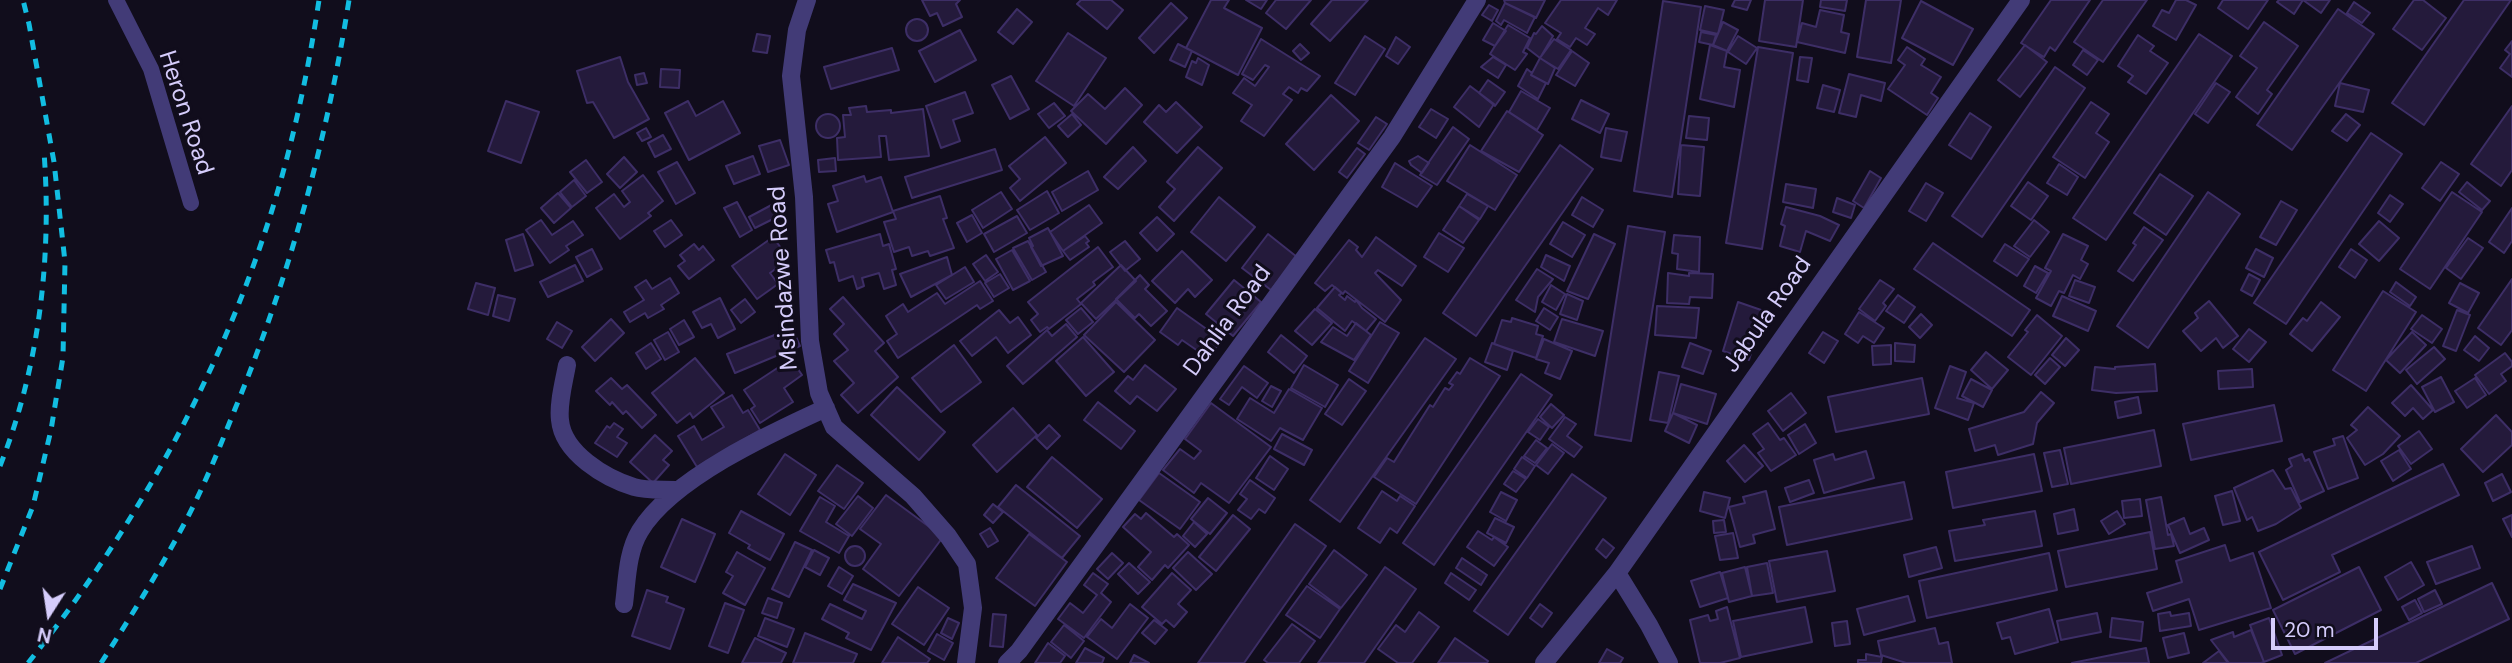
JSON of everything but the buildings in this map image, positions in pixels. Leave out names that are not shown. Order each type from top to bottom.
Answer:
[{"type":"street","name":"Msindazwe Road","points":[[807,0],[797,30],[791,76],[804,197],[810,341],[819,393],[834,427],[913,496],[948,536],[967,564],[973,608],[966,663]]},
{"type":"street","name":"Dahlia Road","points":[[1007,663],[1019,651],[1392,137],[1477,0]]},
{"type":"street","name":"Jabula Road","points":[[1617,573],[2021,0]]},
{"type":"street","points":[[567,365],[560,419],[565,439],[580,456],[607,475],[636,487],[678,490]]},
{"type":"street","points":[[624,604],[630,559],[638,534],[650,516],[678,490],[764,436],[826,408]]},
{"type":"street","points":[[1544,663],[1617,573],[1669,663]]},
{"type":"lane","name":"Heron Road","points":[[116,0],[151,69],[191,203]]},
{"type":"railway","points":[[0,589],[33,506],[51,430],[63,357],[65,262],[54,162],[23,0]]},
{"type":"railway","points":[[28,663],[65,615],[133,514],[164,461],[219,351],[263,238],[281,180],[303,90],[319,0]]},
{"type":"railway","points":[[101,663],[154,578],[190,512],[217,454],[254,360],[289,259],[318,156],[349,0]]},
{"type":"railway","points":[[0,466],[24,390],[40,312],[46,232],[44,152]]}]
